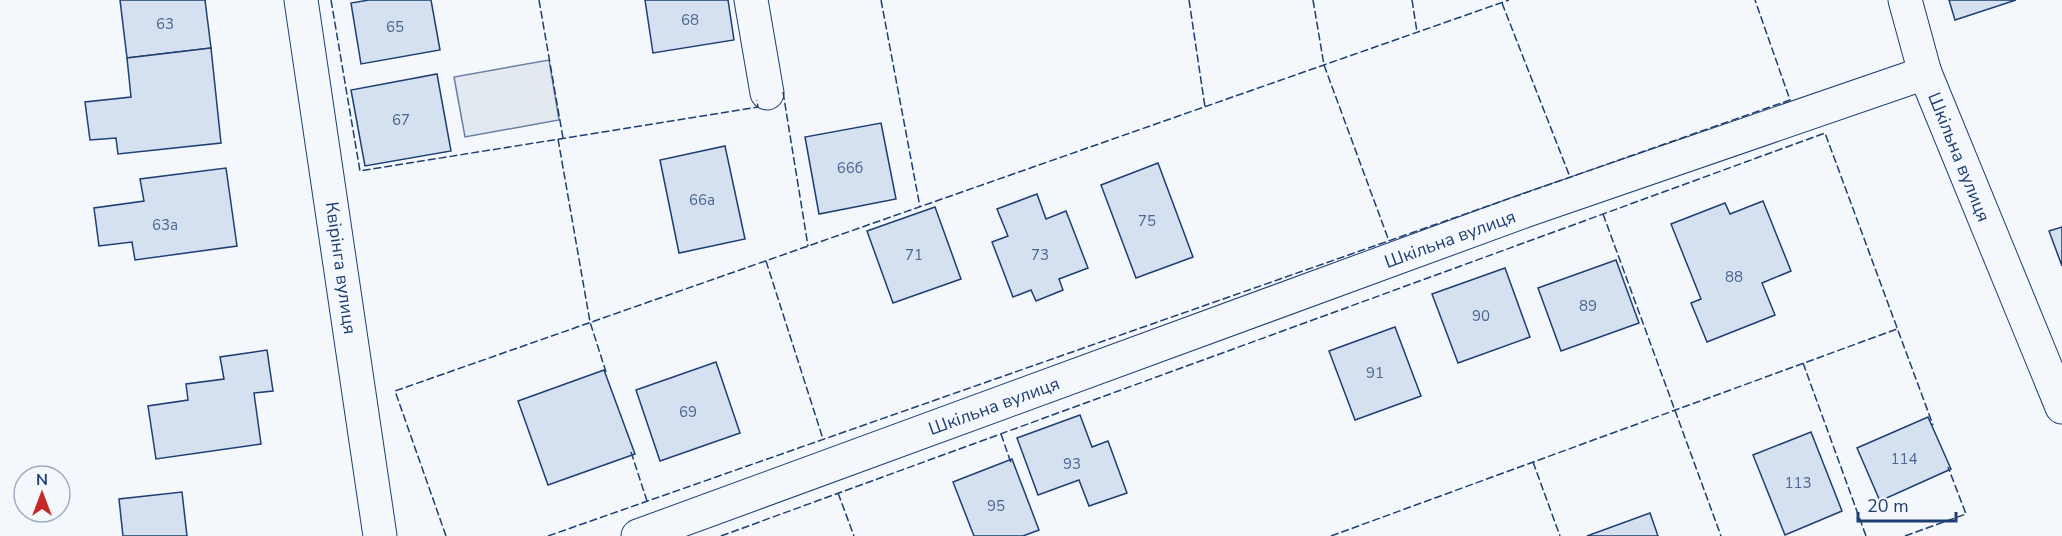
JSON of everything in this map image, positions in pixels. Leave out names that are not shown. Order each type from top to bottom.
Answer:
[{"type":"street","name":"Квірінга вулиця","points":[[301,0],[380,536]]},
{"type":"street","points":[[752,0],[767,93]]},
{"type":"street","points":[[1905,0],[1925,73]]},
{"type":"street","name":"Шкільна вулиця","points":[[638,536],[1516,214],[1925,73],[2062,407]]},
{"type":"shaded area","points":[[549,60],[559,120],[465,137],[454,77]]},
{"type":"building","points":[[120,0],[205,0],[211,48],[127,58]]},
{"type":"building","points":[[369,0],[431,0],[440,50],[361,64],[351,3]]},
{"type":"building","points":[[645,0],[728,0],[734,40],[653,53]]},
{"type":"building","points":[[1949,0],[2016,0],[1955,20]]},
{"type":"building","points":[[211,48],[221,143],[118,154],[116,138],[90,140],[85,102],[131,97],[127,58]]},
{"type":"building","points":[[437,74],[451,151],[365,166],[351,90]]},
{"type":"building","points":[[881,123],[896,199],[819,214],[805,137]]},
{"type":"building","points":[[725,146],[745,239],[679,253],[660,160]]},
{"type":"building","points":[[1158,163],[1193,257],[1136,278],[1101,185]]},
{"type":"building","points":[[226,168],[237,246],[135,260],[132,242],[99,246],[94,208],[144,201],[140,179]]},
{"type":"building","points":[[1037,194],[1046,219],[1066,211],[1088,268],[1059,279],[1063,290],[1036,301],[1031,290],[1013,297],[992,242],[1008,236],[997,209]]},
{"type":"building","points":[[1763,201],[1791,271],[1762,283],[1775,315],[1707,342],[1691,303],[1701,299],[1671,224],[1725,203],[1730,214]]},
{"type":"building","points":[[935,207],[961,279],[893,303],[867,231]]},
{"type":"building","points":[[2062,227],[2062,266],[2049,231]]},
{"type":"building","points":[[1616,260],[1639,323],[1561,351],[1538,288]]},
{"type":"building","points":[[1505,268],[1530,337],[1458,363],[1432,294]]},
{"type":"building","points":[[1395,327],[1421,396],[1355,420],[1329,351]]},
{"type":"building","points":[[267,350],[273,391],[254,393],[261,444],[156,459],[148,406],[188,400],[186,384],[224,379],[220,357]]},
{"type":"building","points":[[716,362],[740,433],[660,461],[636,390]]},
{"type":"building","points":[[604,370],[635,454],[548,485],[518,401]]},
{"type":"building","points":[[1080,415],[1092,447],[1108,441],[1127,493],[1089,506],[1079,480],[1038,495],[1017,438]]},
{"type":"building","points":[[1928,417],[1951,469],[1880,501],[1857,448]]},
{"type":"building","points":[[1811,432],[1842,511],[1785,535],[1753,455]]},
{"type":"building","points":[[1012,459],[1039,530],[1023,536],[974,536],[953,482]]},
{"type":"building","points":[[182,492],[187,536],[123,536],[119,499]]},
{"type":"building","points":[[1650,513],[1658,536],[1587,536]]},
{"type":"fence","points":[[331,0],[360,171],[758,107],[757,100]]},
{"type":"fence","points":[[539,0],[563,138]]},
{"type":"fence","points":[[881,0],[920,207]]},
{"type":"fence","points":[[1189,0],[1205,107]]},
{"type":"fence","points":[[1313,0],[1324,65],[1389,241]]},
{"type":"fence","points":[[1412,0],[1417,32]]},
{"type":"fence","points":[[446,536],[395,391],[1509,0]]},
{"type":"fence","points":[[548,536],[1790,100],[1755,0]]},
{"type":"fence","points":[[1502,3],[1570,177]]},
{"type":"fence","points":[[783,92],[808,246]]},
{"type":"fence","points":[[721,536],[1825,133],[1933,425]]},
{"type":"fence","points":[[558,139],[590,322],[606,372]]},
{"type":"fence","points":[[1603,214],[1721,536]]},
{"type":"fence","points":[[766,261],[823,439]]},
{"type":"fence","points":[[1331,536],[1897,329]]},
{"type":"fence","points":[[1803,363],[1866,536]]},
{"type":"fence","points":[[1001,434],[1011,463]]},
{"type":"fence","points":[[631,452],[647,501]]},
{"type":"fence","points":[[1533,462],[1560,536]]},
{"type":"fence","points":[[1905,536],[1966,514],[1948,467]]},
{"type":"fence","points":[[838,493],[854,536]]}]
